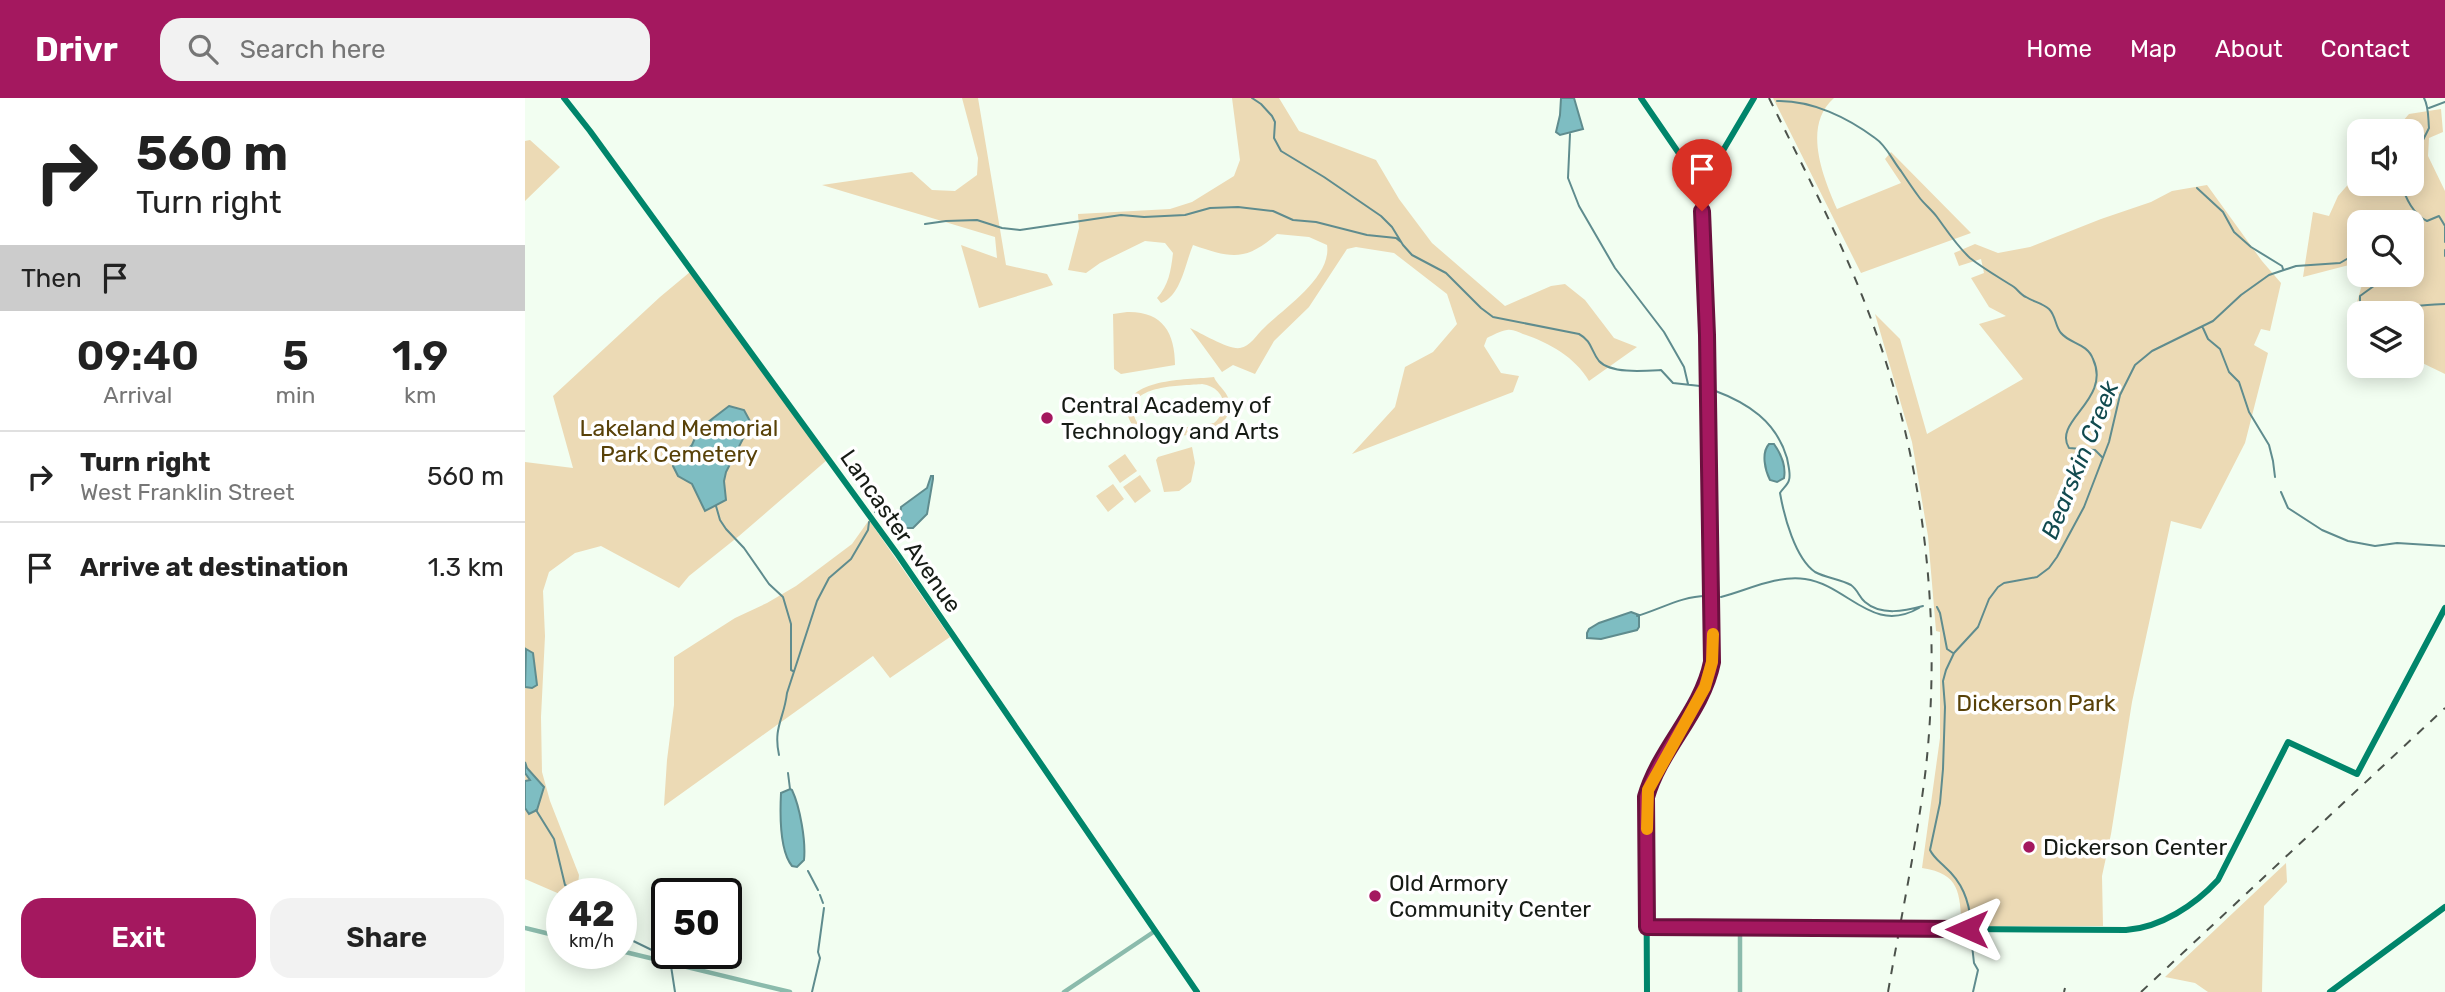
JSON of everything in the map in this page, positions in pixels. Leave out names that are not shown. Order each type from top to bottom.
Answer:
[{"type":"main road","name":"Lancaster Avenue","points":[[564,98],[898,555],[1198,992]]},
{"type":"main road","points":[[1641,98],[1689,168],[1700,198],[1707,335],[1712,662],[1705,687],[1653,779],[1646,797],[1647,992]]},
{"type":"main road","points":[[1700,198],[1718,159],[1754,98]]},
{"type":"main road","points":[[1647,927],[2138,929],[2161,922],[2203,895],[2218,880],[2288,742],[2357,774],[2445,608]]},
{"type":"main road","points":[[2330,992],[2445,907]]},
{"type":"street","points":[[525,928],[546,933]]},
{"type":"street","points":[[1740,928],[1740,992]]},
{"type":"street","points":[[1064,992],[1156,931]]},
{"type":"street","points":[[637,955],[790,992]]},
{"type":"green space","points":[[962,98],[978,98],[1006,265],[1047,274],[1053,285],[979,308],[961,245],[997,258],[995,237],[822,185],[912,172],[932,190],[955,191],[977,175],[978,158]]},
{"type":"green space","points":[[1232,98],[1279,98],[1299,131],[1376,160],[1399,199],[1432,243],[1505,306],[1551,286],[1565,284],[1585,300],[1614,338],[1637,347],[1589,381],[1569,358],[1552,346],[1513,330],[1499,332],[1487,338],[1484,346],[1501,373],[1519,376],[1513,392],[1352,454],[1395,407],[1405,367],[1433,352],[1457,324],[1447,294],[1394,253],[1356,247],[1347,249],[1309,307],[1274,341],[1255,374],[1233,365],[1222,372],[1190,328],[1235,348],[1247,345],[1315,280],[1327,257],[1327,245],[1309,237],[1277,234],[1256,249],[1237,255],[1218,253],[1193,245],[1178,287],[1161,303],[1157,298],[1167,283],[1173,253],[1165,243],[1145,241],[1100,263],[1086,273],[1068,270],[1079,228],[1078,214],[1170,209],[1192,202],[1234,176],[1240,160]]},
{"type":"green space","points":[[1773,98],[1834,98],[1824,109],[1817,137],[1821,167],[1837,209],[1901,183],[1885,159],[1891,152],[1971,233],[1861,273]]},
{"type":"green space","points":[[2441,109],[2443,132],[2429,138],[2428,156],[2445,191],[2445,374],[2424,364],[2424,301],[2357,301],[2361,287],[2424,287],[2424,210],[2347,210],[2347,266],[2303,277],[2313,212],[2329,216],[2338,196],[2347,186],[2347,196],[2424,196],[2424,119],[2405,119],[2409,114]]},
{"type":"green space","points":[[530,140],[560,167],[525,201],[525,141]]},
{"type":"green space","name":"Dickerson Park","points":[[2207,185],[2281,283],[2270,331],[2261,329],[2254,345],[2268,353],[2245,443],[2201,529],[2171,521],[2132,702],[2102,876],[2103,926],[1962,926],[1958,895],[1951,880],[1935,871],[1922,868],[1940,738],[1940,632],[1936,631],[1928,536],[1912,442],[1875,314],[1900,339],[1927,434],[2023,379],[1979,324],[2006,316],[1989,307],[1971,278],[1984,273],[1981,259],[1959,266],[1954,253],[1975,244],[1998,253],[2030,247],[2151,202],[2172,191]]},
{"type":"green space","name":"Lakeland Memorial Park Cemetery","points":[[690,272],[827,460],[689,576],[679,588],[601,546],[575,553],[549,572],[543,591],[545,636],[541,717],[542,772],[550,801],[579,875],[579,878],[546,878],[546,888],[525,879],[525,462],[573,468],[553,396]]},
{"type":"green space","points":[[1127,312],[1149,315],[1164,326],[1172,343],[1175,365],[1121,374],[1114,369],[1113,314]]},
{"type":"green space","points":[[1214,377],[1228,396],[1229,413],[1212,429],[1183,436],[1143,439],[1131,423],[1128,403],[1145,387],[1174,380]],"holes":[[[1202,384],[1216,389],[1223,399],[1222,411],[1214,423],[1154,432],[1141,426],[1135,419],[1134,405],[1139,397],[1147,392],[1170,387]]]},
{"type":"green space","points":[[1192,447],[1195,463],[1191,482],[1179,491],[1164,492],[1156,460],[1158,457]]},
{"type":"green space","points":[[1125,454],[1137,471],[1120,483],[1108,466]]},
{"type":"green space","points":[[1140,475],[1151,491],[1135,503],[1123,487]]},
{"type":"green space","points":[[1113,484],[1124,499],[1108,512],[1096,496]]},
{"type":"green space","points":[[869,520],[950,637],[890,678],[873,656],[664,806],[674,705],[674,657],[735,618],[796,586],[852,544]]},
{"type":"green space","points":[[2286,863],[2287,882],[2264,906],[2262,992],[2208,992],[2195,983],[2165,977]]},
{"type":"water","points":[[1561,98],[1574,98],[1583,129],[1560,135],[1556,132]]},
{"type":"water","points":[[729,406],[744,410],[751,423],[726,472],[726,500],[705,511],[692,484],[678,476],[673,466],[692,445],[699,429]]},
{"type":"water","points":[[1769,444],[1774,444],[1784,465],[1784,478],[1777,482],[1770,480],[1765,467],[1764,457]]},
{"type":"water","points":[[931,476],[933,479],[927,514],[913,528],[905,528],[900,521],[901,507],[927,488]]},
{"type":"water","points":[[1631,612],[1639,615],[1637,630],[1601,639],[1587,638],[1589,629],[1599,623]]},
{"type":"water","points":[[526,649],[533,653],[537,685],[532,688],[525,687]]},
{"type":"water","points":[[525,762],[544,787],[537,810],[529,814],[525,808],[525,781],[530,780],[525,773]]},
{"type":"water","points":[[790,789],[798,805],[804,843],[804,860],[797,867],[792,866],[788,859],[781,831],[781,793]]},
{"type":"waterway","points":[[1252,98],[1272,116],[1275,122],[1274,138],[1281,151],[1381,216],[1412,255],[1446,273],[1493,317],[1579,334],[1604,365],[1629,371],[1661,370],[1673,383],[1700,386]]},
{"type":"waterway","name":"Bearskin Creek","points":[[2424,98],[2428,109],[2429,128],[2424,138]]},
{"type":"waterway","points":[[1777,101],[1790,101],[1829,112],[1879,141],[1919,197],[1965,253],[2024,296],[2044,305],[2053,315],[2061,333],[2087,350],[2097,373],[2095,386],[2068,428],[2066,438],[2069,448],[2095,450],[2102,457]]},
{"type":"waterway","points":[[2429,108],[2445,102]]},
{"type":"waterway","points":[[1570,134],[1568,178],[1579,206],[1615,268],[1664,332],[1684,367],[1688,384]]},
{"type":"waterway","points":[[2197,188],[2223,212],[2234,232],[2283,269]]},
{"type":"waterway","name":"Bearskin Creek","points":[[2406,196],[2418,215],[2427,221],[2439,216],[2445,226]]},
{"type":"waterway","points":[[925,224],[977,220],[1002,228],[1020,230],[1121,215],[1185,215],[1210,208],[1238,207],[1273,211],[1293,220],[1396,238],[1401,242]]},
{"type":"waterway","name":"Bearskin Creek","points":[[2445,227],[2445,242]]},
{"type":"waterway","name":"Bearskin Creek","points":[[2445,250],[2445,256]]},
{"type":"waterway","name":"Bearskin Creek","points":[[1971,923],[1960,885],[1930,850],[1940,803],[1943,769],[1943,681],[1954,653],[1978,627],[1989,599],[1998,587],[2004,583],[2037,577],[2049,568],[2057,557],[2084,507],[2109,442],[2120,395],[2135,365],[2152,351],[2213,321],[2241,295],[2269,275],[2296,266],[2340,263],[2347,259]]},
{"type":"waterway","name":"Bearskin Creek","points":[[2372,287],[2360,296],[2360,304],[2379,308],[2445,304]]},
{"type":"waterway","points":[[2203,328],[2208,339],[2220,349],[2229,372],[2239,382],[2249,412],[2269,445],[2275,477]]},
{"type":"waterway","points":[[1713,390],[1749,407],[1768,424],[1782,445],[1790,475],[1780,493],[1791,536],[1808,566],[1819,574],[1851,585],[1865,602],[1878,609],[1901,611],[1923,606]]},
{"type":"waterway","points":[[2281,492],[2288,508],[2322,530],[2348,541],[2375,546],[2397,543],[2445,546]]},
{"type":"waterway","points":[[716,506],[726,529],[744,548],[769,584],[783,597],[791,624],[793,671]]},
{"type":"waterway","points":[[875,512],[880,508]]},
{"type":"waterway","points":[[779,755],[778,730],[787,693],[817,601],[829,578],[851,559],[868,530],[869,522]]},
{"type":"waterway","points":[[1721,597],[1773,581],[1794,578],[1820,583],[1861,606],[1887,616],[1902,615],[1919,608]]},
{"type":"waterway","points":[[1637,616],[1680,600],[1706,596]]},
{"type":"waterway","points":[[1937,607],[1947,649],[1953,653]]},
{"type":"waterway","points":[[788,773],[790,789]]},
{"type":"waterway","points":[[536,810],[554,839],[563,878]]},
{"type":"waterway","points":[[808,871],[818,890]]},
{"type":"waterway","points":[[820,895],[823,903]]},
{"type":"waterway","points":[[812,992],[820,958],[818,952],[824,908]]},
{"type":"waterway","name":"Bearskin Creek","points":[[1971,936],[1974,963],[1978,970],[1973,992]]},
{"type":"waterway","points":[[637,943],[651,950]]},
{"type":"waterway","points":[[671,969],[675,992]]},
{"type":"railway","points":[[1769,98],[1836,235],[1871,319],[1904,427],[1924,540],[1932,654],[1926,767],[1888,992]]},
{"type":"railway","points":[[2141,992],[2445,708]]},
{"type":"railway","points":[[2064,992],[2065,988]]},
{"type":"slow traffic","points":[[1647,829],[1648,790],[1705,687],[1712,662],[1713,634]]},
{"type":"place","name":"Central Academy of Technology and Arts","points":[[1047,418]]},
{"type":"place","name":"Dickerson Center","points":[[2029,847]]},
{"type":"place","name":"Old Armory Community Center","points":[[1375,896]]},
{"type":"route","points":[[1702,211],[1707,335],[1712,662],[1705,687],[1653,779],[1646,797],[1647,927],[1967,929]]}]
